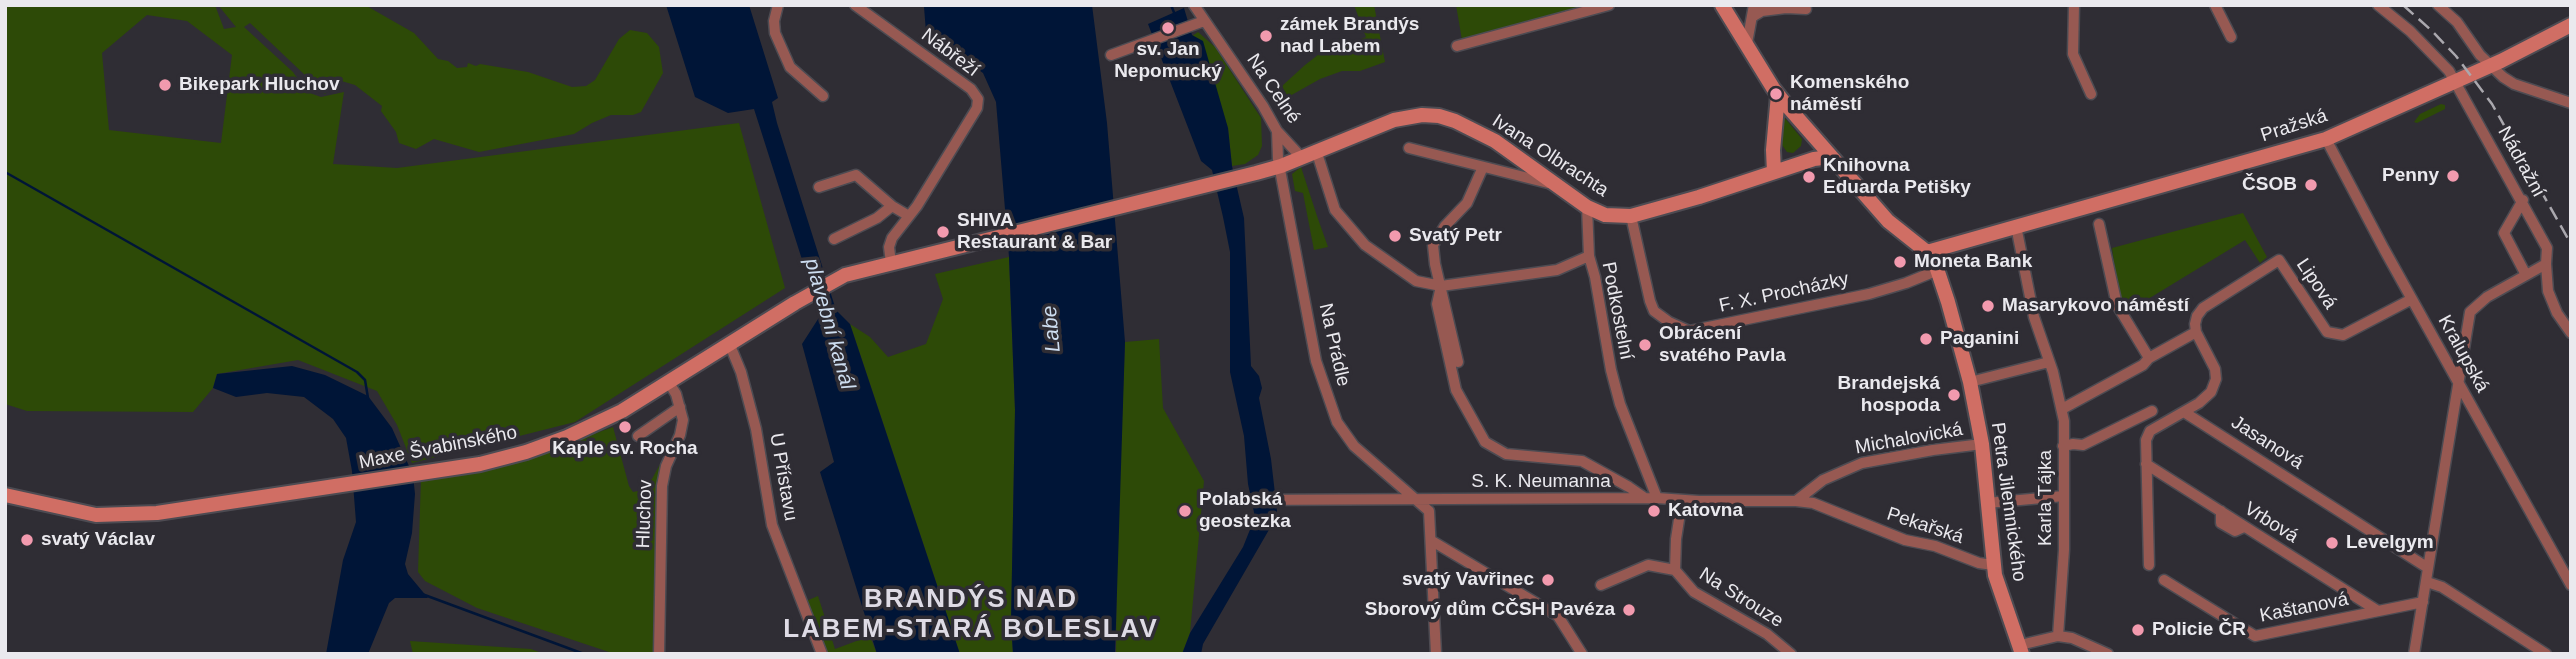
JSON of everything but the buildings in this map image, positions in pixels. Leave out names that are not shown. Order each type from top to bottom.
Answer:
[{"type":"main road","points":[[1722,5],[1778,95],[1888,221],[1927,252],[1938,270],[1971,388]]},
{"type":"main road","name":"Pražská","points":[[2015,226],[2326,139],[2490,66],[2571,25]]},
{"type":"main road","points":[[1773,172],[1778,95]]},
{"type":"main road","name":"Ivana Olbrachta","points":[[958,246],[1244,177],[1280,166],[1394,120],[1422,115],[1455,121],[1495,141],[1587,206],[1605,215],[1631,216],[1814,159],[1831,158]]},
{"type":"main road","points":[[1927,252],[2015,226]]},
{"type":"main road","name":"Maxe Švabinského","points":[[5,495],[77,512],[113,516],[187,509],[487,462],[567,437],[622,411],[799,300],[838,279],[891,262],[958,246]]},
{"type":"main road","name":"Petra Jilemnického","points":[[1971,388],[1982,444],[1993,565],[2021,650]]},
{"type":"street","points":[[778,5],[774,21],[775,33],[790,67],[823,96]]},
{"type":"street","name":"Nábřeží","points":[[856,5],[971,89],[978,99],[978,108],[890,244],[891,262]]},
{"type":"street","name":"Na Celné","points":[[1194,5],[1277,131],[1301,157]]},
{"type":"street","points":[[1457,46],[1609,5]]},
{"type":"street","points":[[1747,43],[1754,5]]},
{"type":"street","points":[[2074,5],[2073,54],[2091,94]]},
{"type":"street","points":[[2215,5],[2231,37]]},
{"type":"street","name":"Nádražní","points":[[2378,5],[2410,31],[2456,81],[2547,248],[2548,291],[2557,313],[2571,333]]},
{"type":"street","points":[[2438,5],[2457,22],[2490,66],[2514,84],[2571,103]]},
{"type":"street","points":[[1752,17],[1762,11],[1806,9]]},
{"type":"street","points":[[1111,55],[1204,21]]},
{"type":"street","name":"Na Prádle","points":[[1277,131],[1278,159],[1316,360],[1337,422],[1354,446],[1416,498]]},
{"type":"street","name":"Kralupská","points":[[2326,139],[2571,585]]},
{"type":"street","points":[[1409,148],[1556,184]]},
{"type":"street","points":[[1316,150],[1335,210],[1366,244],[1416,281],[1441,286],[1557,270],[1589,256]]},
{"type":"street","points":[[1458,362],[1433,245],[1445,226],[1467,203],[1483,167]]},
{"type":"street","points":[[819,187],[856,175],[892,206],[909,216]]},
{"type":"street","points":[[2522,200],[2504,233],[2526,275]]},
{"type":"street","points":[[834,239],[877,218],[892,206]]},
{"type":"street","name":"Podkostelní","points":[[1587,206],[1589,256],[1594,269],[1611,370],[1620,404],[1657,498]]},
{"type":"street","name":"F. X. Procházky","points":[[1631,216],[1654,311],[1669,322],[1689,331],[1869,294],[1938,270]]},
{"type":"street","points":[[2099,224],[2117,305],[2149,358]]},
{"type":"street","points":[[1971,388],[2049,362],[2034,317],[2015,226]]},
{"type":"street","name":"Lipová","points":[[2196,332],[2197,316],[2203,308],[2279,260],[2327,332],[2343,335],[2412,299]]},
{"type":"street","points":[[2414,654],[2470,312],[2487,297],[2546,264]]},
{"type":"street","points":[[1441,286],[1437,304],[1456,390],[1485,442],[1506,454],[1582,461],[1645,498]]},
{"type":"street","points":[[2062,409],[2143,365],[2149,358],[2196,332],[2215,369],[2216,379],[2211,392],[2199,403],[2150,431],[2146,440],[2149,565]]},
{"type":"street","name":"U Přístavu","points":[[729,343],[741,372],[756,429],[772,525],[822,654]]},
{"type":"street","name":"Karla Tájka","points":[[2049,362],[2062,409],[2064,550],[2058,636]]},
{"type":"street","name":"Hluchov","points":[[659,654],[662,486],[666,466],[680,435],[683,420],[676,394],[669,383]]},
{"type":"street","points":[[638,436],[680,407]]},
{"type":"street","points":[[2063,446],[2083,445],[2152,411]]},
{"type":"street","name":"Jasanová","points":[[2184,412],[2428,568]]},
{"type":"street","name":"Michalovická","points":[[1796,501],[1823,480],[1862,463],[1982,444]]},
{"type":"street","name":"Vrbová","points":[[2146,464],[2378,611]]},
{"type":"street","points":[[1987,503],[2064,496]]},
{"type":"street","points":[[1416,498],[1429,511],[1436,654]]},
{"type":"street","name":"S. K. Neumanna","points":[[1241,500],[1657,498],[1796,501]]},
{"type":"street","points":[[1601,586],[1647,565],[1675,570],[1682,500]]},
{"type":"street","name":"Pekařská","points":[[1796,501],[1838,511],[1847,518],[1905,540],[1935,546],[1979,563],[1993,565]]},
{"type":"street","points":[[1432,541],[1558,616],[1582,654]]},
{"type":"street","name":"Na Strouze","points":[[1675,570],[1694,592],[1767,634],[1791,654]]},
{"type":"street","name":"Kaštanová","points":[[2164,580],[2255,636],[2423,602]]},
{"type":"street","points":[[2427,582],[2442,586],[2546,654]]},
{"type":"street","points":[[2021,650],[2058,636],[2072,638],[2108,654]]},
{"type":"green space","points":[[5,5],[215,5],[224,29],[236,27],[218,5],[365,5],[414,33],[438,59],[448,61],[457,68],[467,67],[468,63],[476,66],[480,64],[528,72],[572,87],[586,86],[595,80],[619,39],[630,30],[647,33],[659,47],[663,73],[641,112],[633,115],[611,115],[574,134],[479,152],[434,139],[416,149],[399,143],[396,132],[381,111],[382,106],[355,85],[338,80],[325,94],[250,23],[244,27],[293,72],[307,92],[321,97],[344,92],[333,164],[397,168],[739,123],[785,288],[575,422],[412,463],[397,425],[377,391],[298,360],[217,374],[213,388],[193,412],[27,411],[5,404]],"holes":[[[147,15],[187,21],[232,55],[221,143],[109,130],[102,53]]]},
{"type":"green space","points":[[1354,5],[1374,5],[1385,62],[1360,71],[1342,71],[1320,79],[1288,97],[1282,86],[1340,38],[1345,47],[1366,37]]},
{"type":"green space","points":[[1456,5],[1589,5],[1462,40]]},
{"type":"green space","points":[[1198,32],[1215,47],[1261,118],[1262,146],[1258,155],[1245,164],[1232,166],[1228,128],[1192,36]]},
{"type":"green space","points":[[2441,104],[2445,105],[2445,109],[2414,122],[2420,114]]},
{"type":"green space","points":[[1784,117],[1802,139],[1801,146],[1793,153],[1787,152],[1782,145]]},
{"type":"green space","points":[[1301,167],[1328,247],[1314,250],[1303,193],[1295,191],[1292,174]]},
{"type":"green space","points":[[2243,213],[2267,257],[2260,263],[2245,240],[2130,310],[2124,305],[2118,290],[2112,248]]},
{"type":"green space","points":[[1009,257],[1015,410],[1011,622],[1013,654],[960,654],[850,324],[870,337],[888,357],[926,344],[943,299],[935,274]]},
{"type":"green space","points":[[1159,339],[1163,408],[1204,481],[1190,633],[1182,654],[1116,654],[1117,541],[1125,342]]},
{"type":"green space","points":[[613,427],[633,492],[652,479],[660,464],[656,654],[615,654],[477,608],[425,581],[418,572],[421,477],[512,464]]},
{"type":"green space","points":[[818,596],[835,649],[870,636],[877,654],[825,654],[806,601]]},
{"type":"green space","points":[[410,641],[531,649],[544,654],[413,654]]},
{"type":"water","name":"plavební kanál","points":[[666,5],[749,5],[778,98],[772,102],[777,123],[836,310],[850,324],[960,654],[877,654],[820,472],[834,462],[802,344],[820,316],[754,109],[728,113],[695,97]]},
{"type":"water","name":"Labe","points":[[1092,5],[1107,123],[1125,342],[1115,654],[1013,654],[1011,622],[1015,410],[1009,257],[996,102],[983,73],[926,32],[924,7]]},
{"type":"water","points":[[1184,8],[1192,35],[1203,41],[1228,128],[1232,166],[1244,218],[1251,366],[1259,376],[1262,388],[1259,398],[1271,459],[1277,511],[1270,528],[1203,644],[1201,654],[1182,654],[1190,633],[1243,547],[1255,517],[1248,484],[1244,436],[1230,372],[1230,252],[1223,217],[1212,170],[1201,161],[1148,24]]},
{"type":"water","points":[[292,366],[325,375],[368,396],[392,428],[413,475],[415,494],[412,533],[405,564],[408,574],[428,598],[395,598],[389,603],[368,654],[326,654],[343,560],[356,522],[346,438],[333,419],[304,397],[267,393],[236,397],[213,388],[217,374]]},
{"type":"waterway","points":[[1171,5],[1175,15]]},
{"type":"waterway","points":[[5,172],[357,372],[365,380],[368,398]]},
{"type":"waterway","points":[[422,594],[584,654]]},
{"type":"railway","points":[[2403,5],[2456,56],[2492,104],[2571,244]]},
{"type":"place","name":"sv. Jan Nepomucký","points":[[1168,28]]},
{"type":"place","name":"zámek Brandýs nad Labem","points":[[1266,36]]},
{"type":"place","name":"Bikepark Hluchov","points":[[165,85]]},
{"type":"place","name":"Komenského náměstí","points":[[1776,94]]},
{"type":"place","name":"Penny","points":[[2453,176]]},
{"type":"place","name":"Knihovna Eduarda Petišky","points":[[1809,177]]},
{"type":"place","name":"ČSOB","points":[[2311,185]]},
{"type":"place","name":"SHIVA Restaurant & Bar","points":[[943,232]]},
{"type":"place","name":"Svatý Petr","points":[[1395,236]]},
{"type":"place","name":"Moneta Bank","points":[[1900,262]]},
{"type":"place","name":"Masarykovo náměstí","points":[[1988,306]]},
{"type":"place","name":"Paganini","points":[[1926,339]]},
{"type":"place","name":"Obrácení svatého Pavla","points":[[1645,345]]},
{"type":"place","name":"Brandejská hospoda","points":[[1954,395]]},
{"type":"place","name":"Kaple sv. Rocha","points":[[625,427]]},
{"type":"place","name":"Polabská geostezka","points":[[1185,511]]},
{"type":"place","name":"Katovna","points":[[1654,511]]},
{"type":"place","name":"svatý Václav","points":[[27,540]]},
{"type":"place","name":"Levelgym","points":[[2332,543]]},
{"type":"place","name":"svatý Vavřinec","points":[[1548,580]]},
{"type":"place","name":"Sborový dům CČSH Pavéza","points":[[1629,610]]},
{"type":"place","name":"Policie ČR","points":[[2138,630]]},
{"type":"district","name":"BRANDÝS NAD LABEM-STARÁ BOLESLAV","points":[[971,615]]}]
